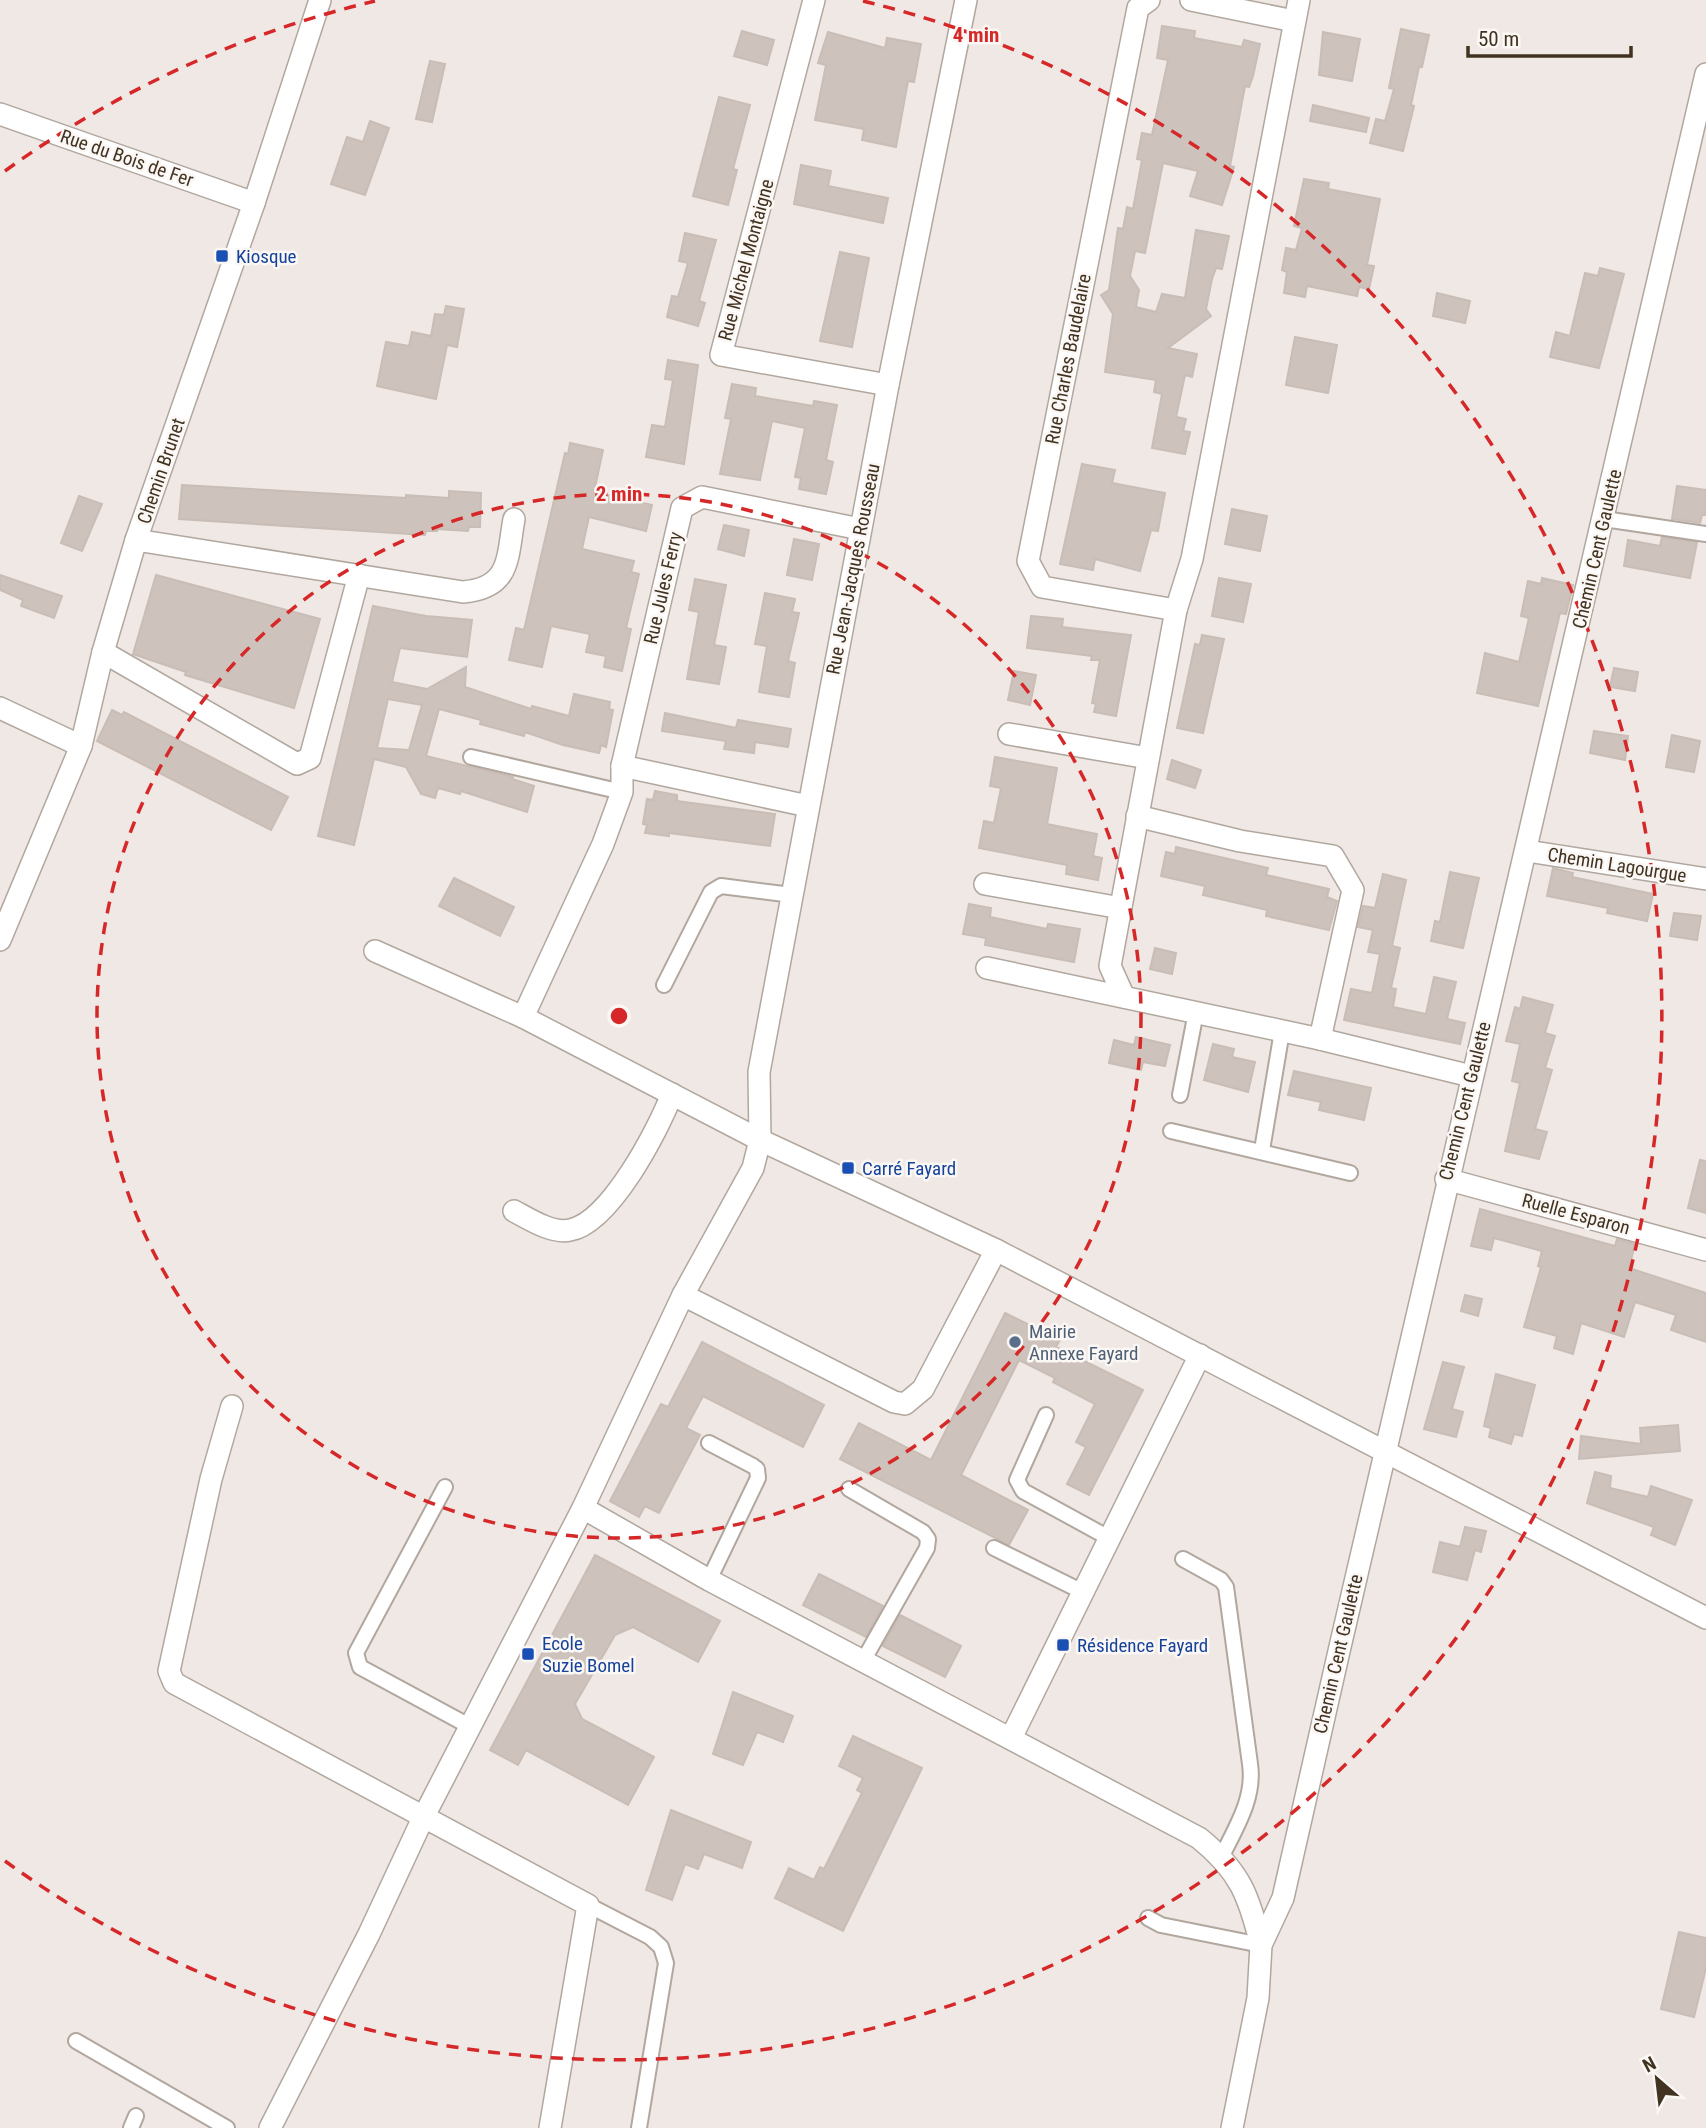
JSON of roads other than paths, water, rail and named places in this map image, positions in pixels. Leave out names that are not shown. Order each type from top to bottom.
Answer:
[{"type":"street","name":"Chemin Brunet","points":[[0,940],[81,746],[103,652],[136,540],[254,203],[320,0]]},
{"type":"street","name":"Rue Michel Montaigne","points":[[814,0],[721,355],[888,385]]},
{"type":"street","name":"Rue Jean-Jacques Rousseau","points":[[270,2128],[369,1934],[423,1818],[583,1508],[683,1295],[753,1168],[760,1140],[759,1072],[860,529],[966,0]]},
{"type":"street","name":"Rue Charles Baudelaire","points":[[1149,0],[1138,8],[1028,561],[1042,587],[1176,610]]},
{"type":"street","points":[[1124,997],[1110,966],[1176,610],[1192,559],[1297,10],[1191,0]]},
{"type":"street","name":"Chemin Cent Gaulette","points":[[1232,2128],[1258,1998],[1261,1945],[1283,1898],[1446,1179],[1527,851],[1706,74]]},
{"type":"street","name":"Rue du Bois de Fer","points":[[0,114],[254,203]]},
{"type":"street","name":"Rue Jules Ferry","points":[[523,1017],[603,844],[622,792],[622,766],[682,508],[702,497],[860,529]]},
{"type":"street","points":[[136,540],[463,592],[482,591],[495,584],[505,568],[514,519]]},
{"type":"street","points":[[103,652],[297,764],[310,758],[359,575]]},
{"type":"street","points":[[0,708],[81,746]]},
{"type":"street","points":[[1009,734],[1148,758]]},
{"type":"street","points":[[622,766],[808,806]]},
{"type":"street","points":[[1137,816],[1240,841],[1333,856],[1353,890],[1320,1039]]},
{"type":"street","name":"Chemin Lagourgue","points":[[1527,851],[1706,879]]},
{"type":"street","points":[[985,884],[1121,908]]},
{"type":"street","points":[[376,951],[523,1017],[760,1140],[996,1250],[1706,1618]]},
{"type":"street","points":[[986,968],[1320,1039],[1471,1076]]},
{"type":"street","points":[[514,1211],[549,1228],[568,1231],[587,1224],[645,1150],[672,1094]]},
{"type":"street","name":"Ruelle Esparon","points":[[1446,1179],[1706,1250]]},
{"type":"street","points":[[683,1295],[894,1402],[905,1404],[923,1389],[996,1250]]},
{"type":"street","points":[[1011,1738],[1200,1355]]},
{"type":"street","points":[[232,1406],[211,1479],[169,1671],[174,1683],[588,1905],[550,2128]]},
{"type":"street","points":[[583,1508],[709,1580],[1199,1838],[1222,1856],[1249,1897],[1261,1945]]},
{"type":"lane","points":[[1604,519],[1706,534]]},
{"type":"lane","points":[[471,757],[622,792]]},
{"type":"lane","points":[[664,985],[711,892],[721,886],[792,895]]},
{"type":"lane","points":[[1180,1095],[1196,1012]]},
{"type":"lane","points":[[1262,1150],[1282,1031]]},
{"type":"lane","points":[[1171,1131],[1262,1150],[1350,1173]]},
{"type":"lane","points":[[1046,1415],[1017,1480],[1023,1491],[1109,1538]]},
{"type":"lane","points":[[709,1443],[753,1466],[757,1469],[758,1478],[709,1580]]},
{"type":"lane","points":[[445,1487],[356,1653],[360,1667],[471,1727]]},
{"type":"lane","points":[[849,1489],[923,1532],[928,1539],[927,1548],[863,1661]]},
{"type":"lane","points":[[994,1548],[1083,1592]]},
{"type":"lane","points":[[1183,1559],[1221,1580],[1226,1587],[1253,1784],[1222,1856]]},
{"type":"lane","points":[[588,1905],[650,1937],[661,1947],[666,1963],[639,2128]]},
{"type":"lane","points":[[1149,1918],[1161,1926],[1261,1945]]},
{"type":"lane","points":[[76,2041],[227,2128]]},
{"type":"place","name":"Kiosque","points":[[222,256]]},
{"type":"place","name":"Carré Fayard","points":[[848,1168]]},
{"type":"place","name":"Mairie Annexe Fayard","points":[[1015,1342]]},
{"type":"place","name":"Résidence Fayard","points":[[1063,1645]]},
{"type":"place","name":"Ecole Suzie Bomel","points":[[528,1654]]}]
